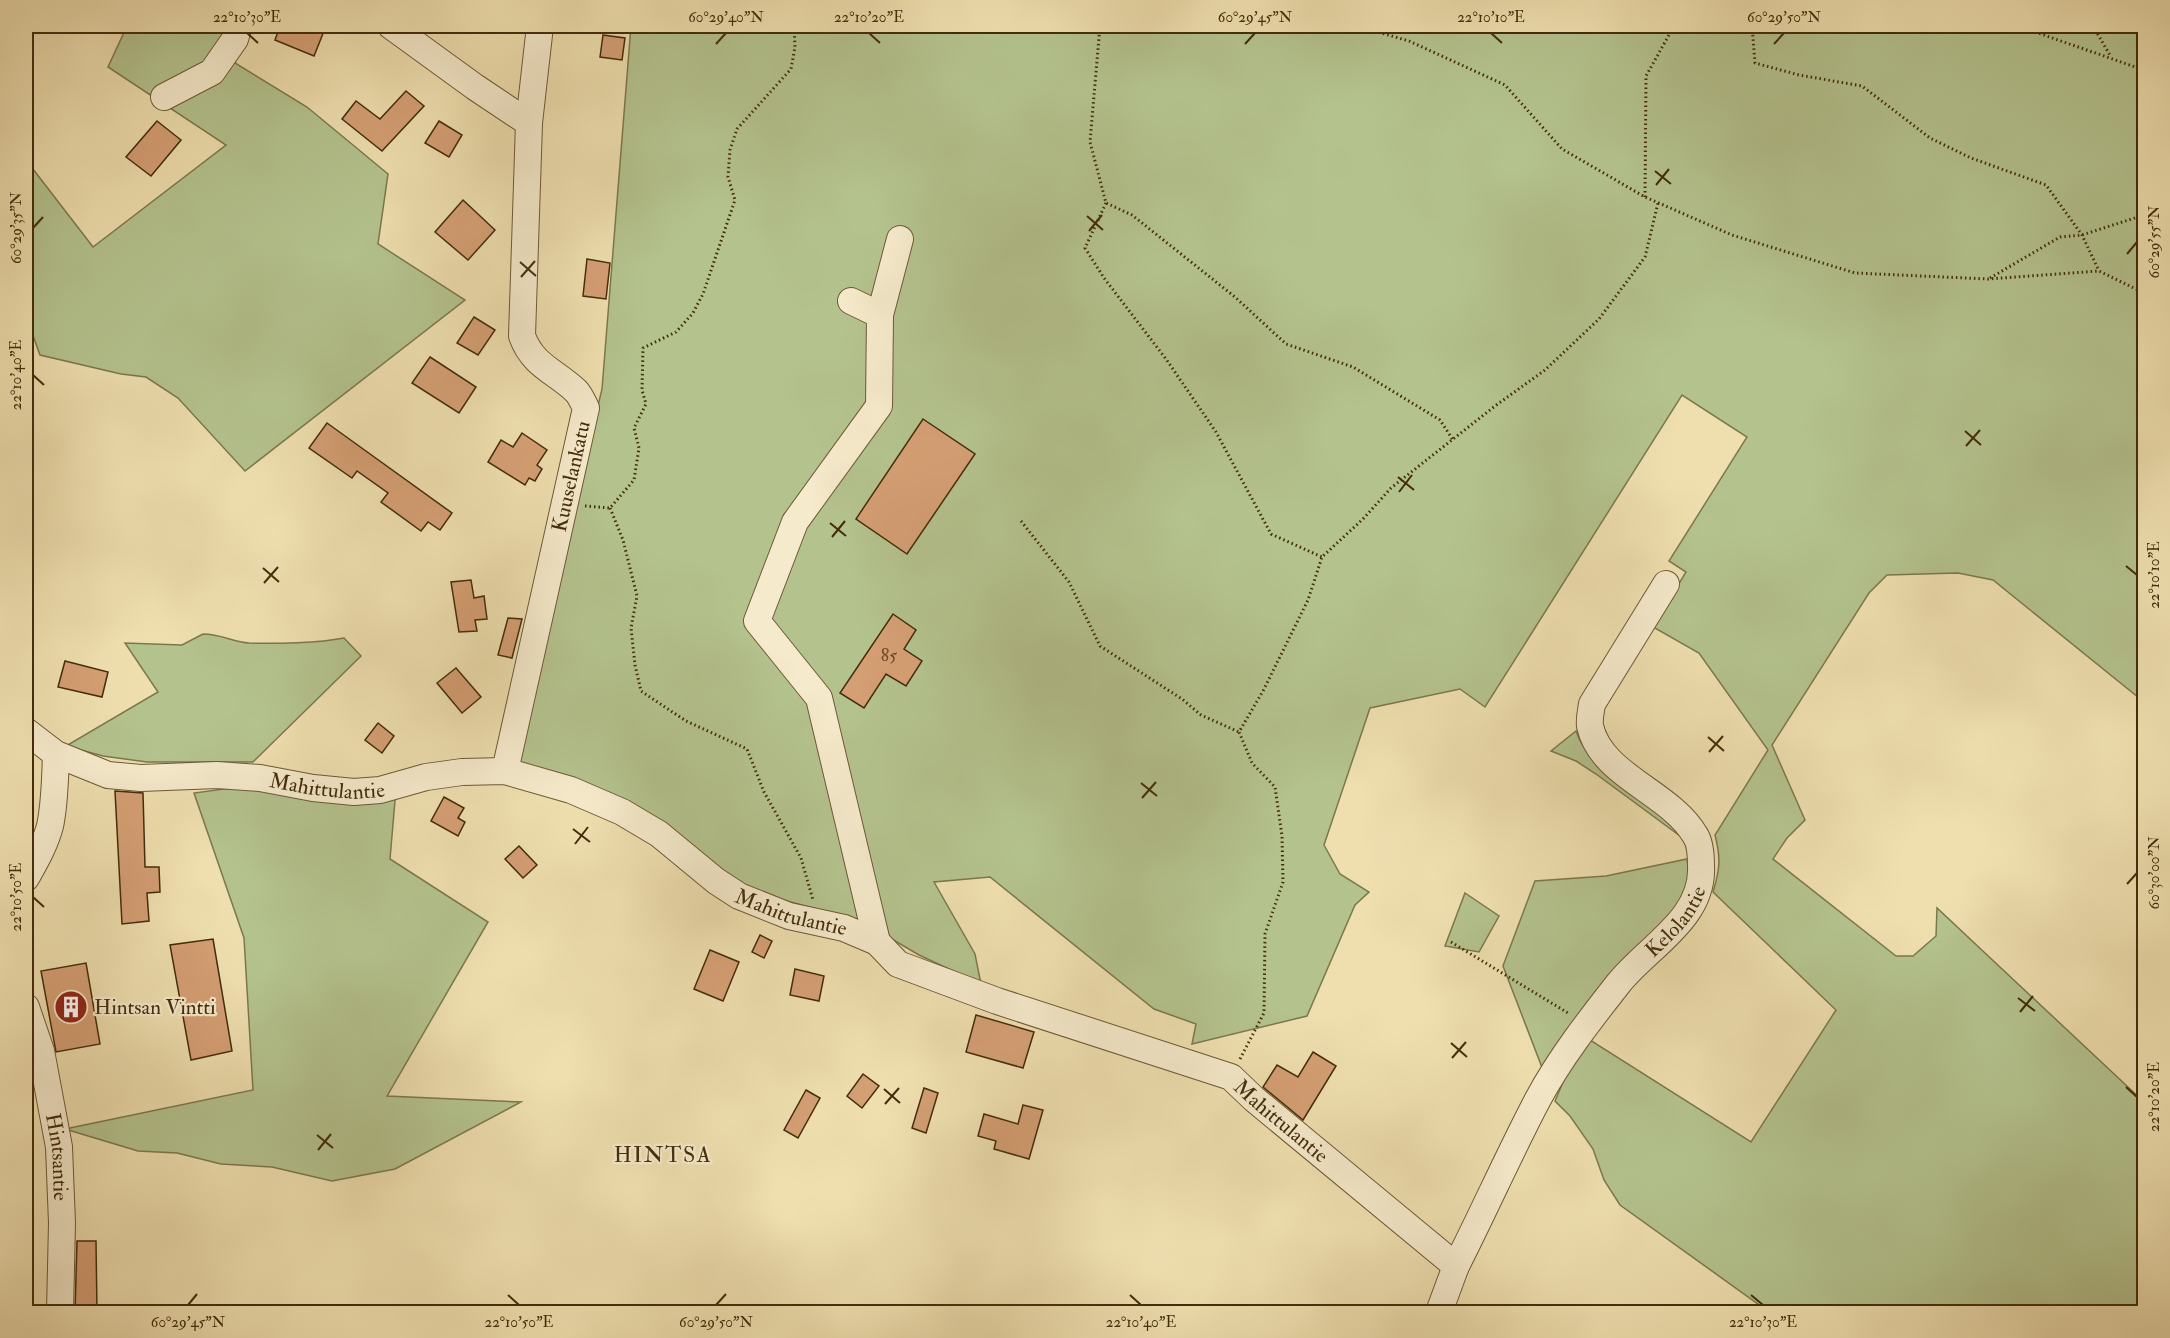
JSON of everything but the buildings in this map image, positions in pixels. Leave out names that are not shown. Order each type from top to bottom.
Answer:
[{"type":"street","points":[[164,97],[212,72],[235,39],[239,26]]},
{"type":"street","points":[[391,26],[529,123]]},
{"type":"street","name":"Kuuselankatu","points":[[505,771],[586,408],[577,392],[534,359],[522,336],[529,123],[540,26]]},
{"type":"street","points":[[877,942],[819,698],[757,621],[795,522],[879,405],[880,315],[900,239]]},
{"type":"street","points":[[851,301],[880,315]]},
{"type":"street","name":"Kelolantie","points":[[1456,1266],[1539,1098],[1567,1051],[1620,981],[1676,926],[1697,899],[1702,867],[1696,836],[1674,810],[1607,759],[1596,742],[1590,724],[1592,704],[1666,584]]},
{"type":"street","name":"Mahittulantie","points":[[26,731],[56,754],[108,775],[141,778],[228,776],[260,778],[313,788],[354,792],[380,790],[426,777],[462,772],[505,771],[571,790],[622,812],[659,834],[738,896],[789,916],[844,928],[877,942],[898,964],[907,968],[997,1001],[1231,1077],[1254,1100],[1456,1266]]},
{"type":"street","points":[[26,878],[39,855],[50,826],[56,754]]},
{"type":"street","name":"Hintsantie","points":[[26,1007],[41,1051],[59,1147],[62,1222],[60,1312]]},
{"type":"street","points":[[1439,1312],[1456,1266]]},
{"type":"path","points":[[610,508],[634,480],[639,448],[634,428],[646,404],[642,390],[643,348],[676,332],[693,313],[704,294],[735,200],[729,177],[730,150],[737,129],[790,69],[795,46],[794,26]]},
{"type":"path","points":[[1100,26],[1090,142],[1106,203],[1085,248],[1104,278],[1166,359],[1216,432],[1272,534],[1322,557]]},
{"type":"path","points":[[1357,26],[1409,41],[1505,85],[1562,149],[1645,197],[1732,235],[1855,273],[1988,279],[2100,271],[2145,293]]},
{"type":"path","points":[[1645,197],[1646,76],[1674,26]]},
{"type":"path","points":[[1752,26],[1755,63],[1799,75],[1862,86],[1930,138],[1971,158],[2046,185],[2082,235],[2100,271]]},
{"type":"path","points":[[2018,26],[2145,70]]},
{"type":"path","points":[[2093,26],[2112,58]]},
{"type":"path","points":[[1106,203],[1132,215],[1235,297],[1286,344],[1353,367],[1440,420],[1453,440]]},
{"type":"path","points":[[1239,732],[1263,691],[1308,600],[1322,557],[1363,519],[1391,488],[1545,370],[1599,319],[1645,256],[1658,203]]},
{"type":"path","points":[[1988,279],[2060,237],[2082,235],[2145,215]]},
{"type":"path","points":[[565,504],[610,508]]},
{"type":"path","points":[[610,508],[623,540],[637,596],[631,628],[635,665],[641,691],[686,721],[747,749],[764,792],[801,858],[814,903]]},
{"type":"path","points":[[1021,521],[1069,582],[1100,646],[1182,699],[1201,715],[1239,732],[1252,763],[1275,786],[1282,836],[1283,882],[1265,934],[1264,1013],[1231,1077]]},
{"type":"path","points":[[1450,942],[1511,981],[1588,1024]]},
{"type":"green space","points":[[127,26],[248,26],[235,63],[307,107],[388,174],[378,244],[465,300],[245,471],[178,398],[146,377],[121,374],[40,355],[26,316],[26,160],[93,247],[226,145],[108,67]]},
{"type":"green space","points":[[631,26],[2144,26],[2144,702],[1993,580],[1958,573],[1887,575],[1869,593],[1772,745],[1805,820],[1787,838],[1773,859],[1896,956],[1913,956],[1936,936],[1937,908],[2144,1102],[2144,1312],[1769,1312],[1620,1205],[1604,1180],[1593,1149],[1570,1116],[1555,1101],[1566,1075],[1587,1038],[1751,1142],[1836,1010],[1713,892],[1719,864],[1715,835],[1768,750],[1699,653],[1653,627],[1686,572],[1669,561],[1747,437],[1682,395],[1485,707],[1460,689],[1370,708],[1324,845],[1340,874],[1369,892],[1355,905],[1307,1016],[1192,1044],[1196,1024],[1154,1009],[990,877],[934,882],[975,954],[981,984],[919,955],[863,922],[762,894],[512,767],[602,389]]},
{"type":"green space","points":[[203,634],[249,643],[297,643],[344,638],[361,656],[253,762],[147,762],[103,756],[66,746],[158,692],[125,643],[182,645]]},
{"type":"green space","points":[[1576,731],[1589,755],[1610,774],[1659,810],[1680,836],[1596,774],[1576,761],[1551,751]]},
{"type":"green space","points":[[246,786],[396,789],[390,859],[488,922],[387,1096],[521,1102],[395,1169],[332,1181],[272,1167],[221,1164],[177,1153],[138,1151],[65,1129],[253,1090],[244,938],[194,793]]},
{"type":"green space","points":[[1687,859],[1691,885],[1683,906],[1543,1070],[1503,966],[1535,881],[1606,876]]},
{"type":"green space","points":[[1465,893],[1499,916],[1479,952],[1445,946]]},
{"type":"place","name":"Hintsan Vintti","points":[[71,1007]]},
{"type":"district","name":"HINTSA","points":[[663,1154]]}]
